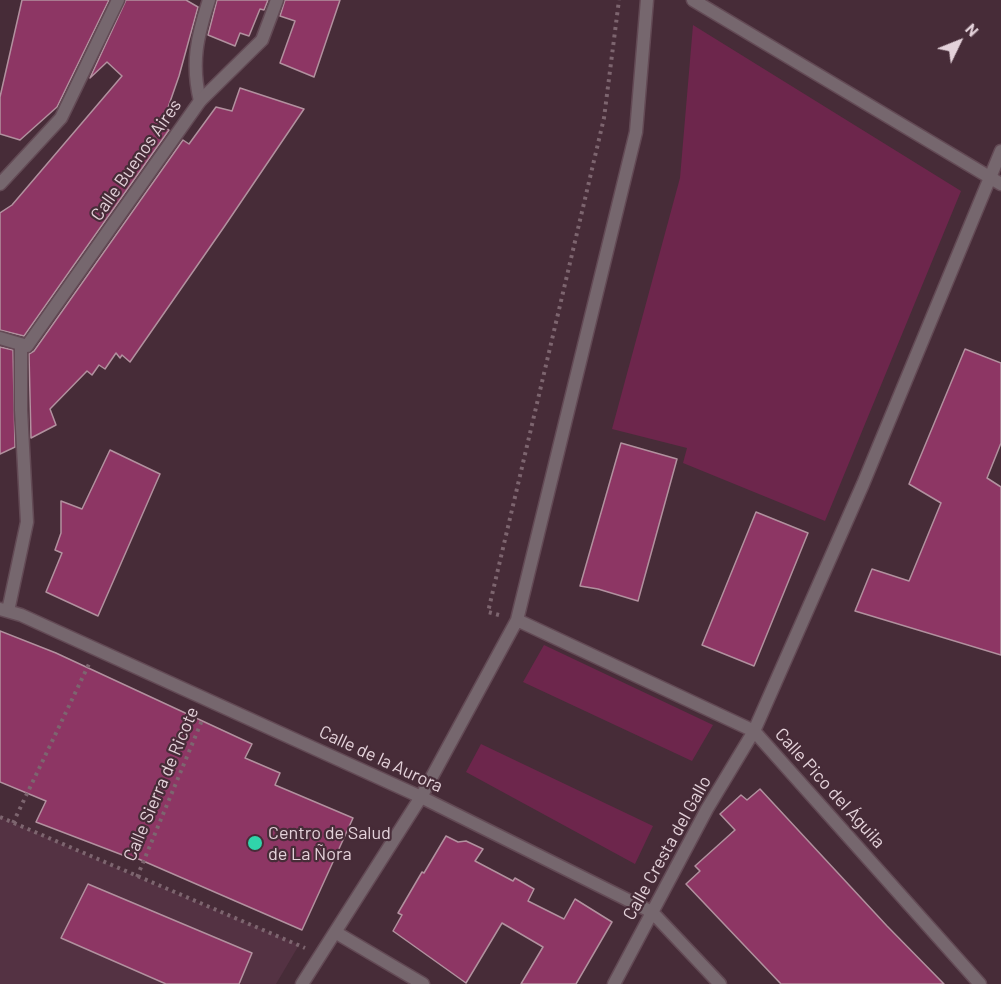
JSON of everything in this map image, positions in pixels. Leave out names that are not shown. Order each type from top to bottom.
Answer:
[{"type":"street","points":[[1,183],[61,118],[118,0]]},
{"type":"street","points":[[200,101],[195,79],[198,35],[209,0]]},
{"type":"street","name":"Calle Buenos Aires","points":[[24,345],[200,101],[262,40],[277,0]]},
{"type":"street","points":[[302,984],[421,797],[518,620],[636,132],[647,0]]},
{"type":"street","points":[[693,0],[995,181]]},
{"type":"street","name":"Calle Cresta del Gallo","points":[[614,984],[707,809],[754,731],[995,181],[1001,151]]},
{"type":"street","points":[[0,338],[24,345],[21,410],[27,522],[4,610]]},
{"type":"street","name":"Calle de la Aurora","points":[[4,610],[21,615],[421,797],[652,912],[720,984]]},
{"type":"street","name":"Calle Pico del Águila","points":[[518,620],[754,731],[980,984]]},
{"type":"street","points":[[335,932],[423,984]]},
{"type":"path","points":[[518,620],[488,612],[604,118],[619,0]]},
{"type":"path","points":[[13,823],[96,650]]},
{"type":"path","name":"Calle Sierra de Ricote","points":[[137,877],[211,701]]},
{"type":"path","points":[[0,817],[321,954]]},
{"type":"shaded area","points":[[693,25],[961,191],[825,521],[683,463],[687,448],[612,429],[680,178]]},
{"type":"shaded area","points":[[544,645],[713,725],[692,761],[523,682]]},
{"type":"shaded area","points":[[481,744],[653,826],[635,864],[466,772]]},
{"type":"shaded area","points":[[0,817],[299,945],[276,984],[0,984]]},
{"type":"building","points":[[22,0],[109,0],[57,107],[20,140],[0,134],[0,97]]},
{"type":"building","points":[[126,0],[186,0],[198,7],[179,76],[162,125],[169,130],[24,336],[0,330],[0,213],[12,205],[122,76],[107,62],[90,78]]},
{"type":"building","points":[[217,0],[268,0],[264,10],[260,9],[249,36],[240,33],[235,46],[208,35]]},
{"type":"building","points":[[285,0],[340,0],[314,77],[280,63],[295,21],[280,16]]},
{"type":"building","points":[[240,88],[304,109],[130,362],[122,355],[120,358],[116,353],[105,369],[99,365],[92,375],[87,371],[50,409],[56,425],[31,438],[29,354],[34,351],[183,140],[189,144],[216,107],[232,111]]},
{"type":"building","points":[[0,347],[13,350],[15,447],[0,454]]},
{"type":"building","points":[[965,349],[1001,363],[1001,443],[987,478],[1001,487],[1001,655],[855,611],[872,569],[909,581],[941,503],[909,484]]},
{"type":"building","points":[[621,443],[677,459],[638,601],[580,586]]},
{"type":"building","points":[[110,450],[160,474],[98,616],[46,592],[62,553],[55,550],[61,533],[61,501],[82,509]]},
{"type":"building","points":[[756,512],[808,533],[754,666],[702,645]]},
{"type":"building","points":[[0,631],[56,653],[252,744],[245,758],[280,773],[275,785],[353,818],[302,930],[134,857],[133,859],[36,822],[46,801],[0,782]]},
{"type":"building","points":[[760,789],[944,984],[781,984],[686,884],[700,871],[695,866],[735,830],[720,814],[741,795],[747,800]]},
{"type":"building","points":[[446,836],[458,842],[466,841],[483,849],[475,861],[534,889],[528,901],[564,919],[575,899],[612,922],[576,984],[521,984],[543,947],[502,923],[466,983],[393,931],[402,915],[398,913]]},
{"type":"building","points":[[88,884],[252,953],[239,984],[166,984],[61,938]]},
{"type":"place","name":"Centro de Salud de La Ñora","points":[[255,843]]}]
